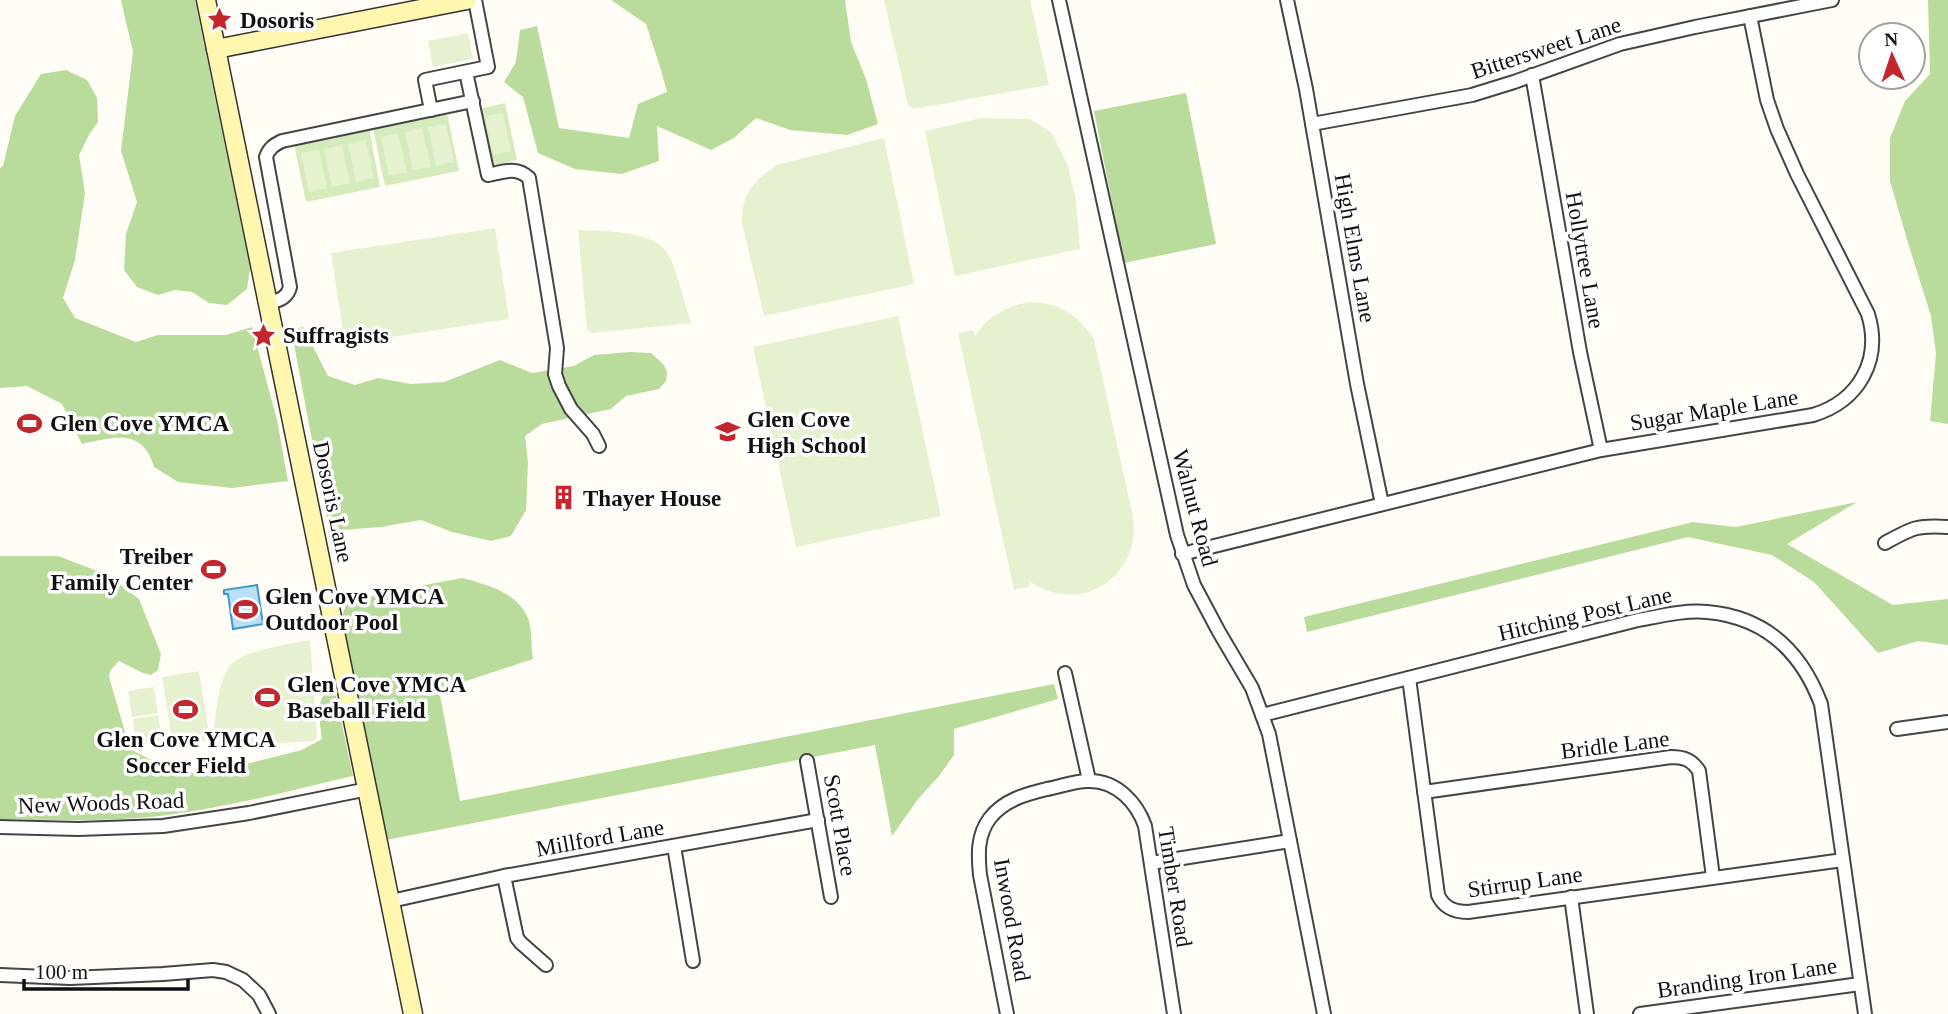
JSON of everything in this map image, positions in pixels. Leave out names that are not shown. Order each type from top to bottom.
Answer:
[{"type":"street","name":"Dosoris Lane","points":[[206,0],[413,1014]]},
{"type":"street","points":[[216,49],[467,0]]},
{"type":"street","points":[[431,110],[425,80],[488,67],[475,0]]},
{"type":"street","name":"Walnut Road","points":[[1059,0],[1182,554],[1194,585],[1252,688],[1269,734],[1324,1014]]},
{"type":"street","name":"High Elms Lane","points":[[1287,0],[1312,124],[1357,384],[1382,504]]},
{"type":"street","name":"Bittersweet Lane","points":[[1312,124],[1472,94],[1620,44],[1832,0]]},
{"type":"street","name":"Sugar Maple Lane","points":[[1182,554],[1601,450],[1813,415],[1827,411],[1855,390],[1870,362],[1874,344],[1872,325],[1777,129],[1767,100],[1750,16]]},
{"type":"street","points":[[466,72],[488,175],[513,170],[522,172],[529,178],[558,348],[555,374],[571,409],[593,434],[599,446]]},
{"type":"street","name":"Hollytree Lane","points":[[1532,75],[1580,352],[1601,450]]},
{"type":"street","points":[[268,304],[284,298],[290,287],[266,157],[273,145],[472,101]]},
{"type":"street","points":[[1885,543],[1912,528],[1926,525],[1948,527]]},
{"type":"street","name":"Hitching Post Lane","points":[[1262,715],[1638,620],[1681,612],[1705,611],[1731,616],[1764,629],[1800,661],[1813,682],[1821,704],[1865,1014]]},
{"type":"street","points":[[1065,674],[1089,780]]},
{"type":"street","name":"Stirrup Lane","points":[[1409,678],[1438,895],[1444,906],[1458,912],[1843,860]]},
{"type":"street","points":[[1897,729],[1948,723]]},
{"type":"street","name":"Bridle Lane","points":[[1424,792],[1682,757],[1693,763],[1699,771],[1713,877]]},
{"type":"street","name":"Scott Place","points":[[807,761],[831,897]]},
{"type":"street","name":"Timber Road","points":[[1089,780],[1113,787],[1122,793],[1135,805],[1145,826],[1174,1014]]},
{"type":"street","name":"Inwood Road","points":[[1007,1014],[980,875],[980,839],[991,817],[1008,802],[1032,793],[1089,780]]},
{"type":"street","name":"New Woods Road","points":[[0,827],[78,829],[163,826],[249,813],[368,789]]},
{"type":"street","name":"Millford Lane","points":[[390,901],[504,876],[818,820]]},
{"type":"street","points":[[1151,863],[1290,841]]},
{"type":"street","points":[[674,846],[694,961]]},
{"type":"street","points":[[504,876],[517,938],[546,965]]},
{"type":"street","points":[[1571,897],[1587,1014]]},
{"type":"street","points":[[0,975],[70,978],[212,970],[226,972],[243,980],[259,995],[268,1014]]},
{"type":"street","name":"Branding Iron Lane","points":[[1640,1014],[1860,984]]},
{"type":"green space","points":[[121,0],[195,0],[250,268],[247,289],[227,305],[209,303],[192,292],[175,290],[158,295],[137,287],[124,270],[126,234],[137,202],[121,151],[133,52]]},
{"type":"green space","points":[[611,0],[845,0],[851,42],[866,79],[878,124],[847,135],[790,130],[756,118],[734,138],[711,150],[657,126],[659,161],[622,174],[575,169],[538,153],[523,97],[504,82],[516,62],[520,30],[537,26],[559,128],[629,138],[638,104],[667,92],[646,24]]},
{"type":"green space","points":[[884,0],[1030,0],[1049,85],[913,109],[908,105]]},
{"type":"green space","points":[[1928,0],[1948,0],[1948,424],[1930,421],[1936,353],[1931,316],[1890,181],[1890,138],[1905,101],[1914,91],[1927,91],[1927,77],[1930,74]]},
{"type":"green space","points":[[468,33],[473,59],[433,67],[428,41]]},
{"type":"green space","points":[[66,70],[87,80],[97,98],[98,122],[79,155],[85,193],[75,260],[63,298],[75,318],[136,342],[158,335],[226,335],[252,327],[277,420],[288,481],[232,488],[178,482],[154,467],[143,446],[135,441],[116,438],[82,444],[62,404],[27,386],[0,388],[0,168],[3,166],[15,116],[41,74]]},
{"type":"green space","points":[[1186,93],[1216,244],[1124,263],[1094,111]]},
{"type":"green space","points":[[505,103],[517,160],[491,166],[479,109]]},
{"type":"green space","points":[[447,113],[459,171],[385,186],[373,128]]},
{"type":"green space","points":[[503,113],[511,151],[493,155],[485,116]]},
{"type":"green space","points":[[981,118],[1030,119],[1052,133],[1068,166],[1076,200],[1080,249],[955,276],[925,131]]},
{"type":"green space","points":[[446,124],[454,162],[436,166],[428,127]]},
{"type":"green space","points":[[369,128],[380,187],[306,202],[294,144]]},
{"type":"green space","points":[[422,128],[431,167],[413,170],[405,132]]},
{"type":"green space","points":[[398,133],[407,172],[389,175],[381,137]]},
{"type":"green space","points":[[884,138],[914,284],[764,316],[742,223],[744,204],[750,189],[776,165]]},
{"type":"green space","points":[[366,140],[374,178],[356,182],[348,144]]},
{"type":"green space","points":[[342,145],[350,183],[332,187],[324,149]]},
{"type":"green space","points":[[319,150],[327,188],[309,192],[301,153]]},
{"type":"green space","points":[[495,228],[509,319],[345,344],[331,253]]},
{"type":"green space","points":[[578,230],[638,235],[659,244],[674,266],[691,323],[593,333],[587,330]]},
{"type":"green space","points":[[1028,302],[1048,304],[1066,311],[1088,330],[1094,339],[1133,517],[1133,538],[1128,557],[1117,573],[1103,585],[1086,592],[1068,595],[1048,591],[1029,581],[1029,587],[1014,590],[958,333],[973,330],[975,337],[985,323],[997,314]]},
{"type":"green space","points":[[898,316],[941,516],[796,547],[753,347]]},
{"type":"green space","points":[[303,327],[328,376],[355,385],[378,378],[411,384],[444,382],[500,360],[532,373],[574,366],[594,355],[630,352],[651,353],[664,365],[667,372],[666,381],[659,389],[626,396],[611,409],[542,424],[525,436],[528,462],[526,510],[511,536],[491,541],[452,532],[421,520],[381,527],[329,531],[293,339],[294,329]]},
{"type":"green space","points":[[1857,502],[1787,544],[1893,605],[1948,599],[1948,645],[1918,641],[1878,653],[1814,582],[1772,555],[1688,537],[1307,632],[1304,617],[1693,522],[1736,527]]},
{"type":"green space","points":[[0,556],[58,556],[108,575],[139,599],[161,654],[158,670],[151,675],[119,661],[110,671],[109,677],[130,749],[180,775],[246,764],[302,750],[322,739],[320,707],[327,690],[335,692],[353,776],[233,804],[160,816],[100,820],[0,819]]},
{"type":"green space","points":[[462,578],[501,591],[518,603],[529,621],[533,659],[439,690],[460,801],[1054,684],[1058,699],[954,729],[954,755],[892,836],[875,745],[386,840],[341,619],[347,602]]},
{"type":"green space","name":"Glen Cove YMCA Baseball Field","points":[[310,640],[317,736],[314,741],[213,747],[219,695],[229,667],[235,661],[255,652]]},
{"type":"green space","name":"Glen Cove YMCA Soccer Field","points":[[199,671],[210,740],[173,746],[162,677]]},
{"type":"green space","points":[[154,687],[158,713],[132,717],[128,691]]},
{"type":"green space","points":[[158,715],[162,741],[136,745],[133,719]]},
{"type":"water","name":"Glen Cove YMCA Outdoor Pool","points":[[257,585],[263,624],[233,629],[228,594],[224,594],[224,590]]},
{"type":"place","name":"Dosoris","points":[[220,20]]},
{"type":"place","name":"Suffragists","points":[[263,335]]},
{"type":"place","name":"Glen Cove YMCA","points":[[30,423]]},
{"type":"place","name":"Glen Cove High School","points":[[727,432]]},
{"type":"place","name":"Thayer House","points":[[563,498]]},
{"type":"place","name":"Treiber Family Center","points":[[213,569]]},
{"type":"place","name":"Glen Cove YMCA Outdoor Pool","points":[[245,609]]},
{"type":"place","name":"Glen Cove YMCA Baseball Field","points":[[267,697]]},
{"type":"place","name":"Glen Cove YMCA Soccer Field","points":[[186,709]]}]
